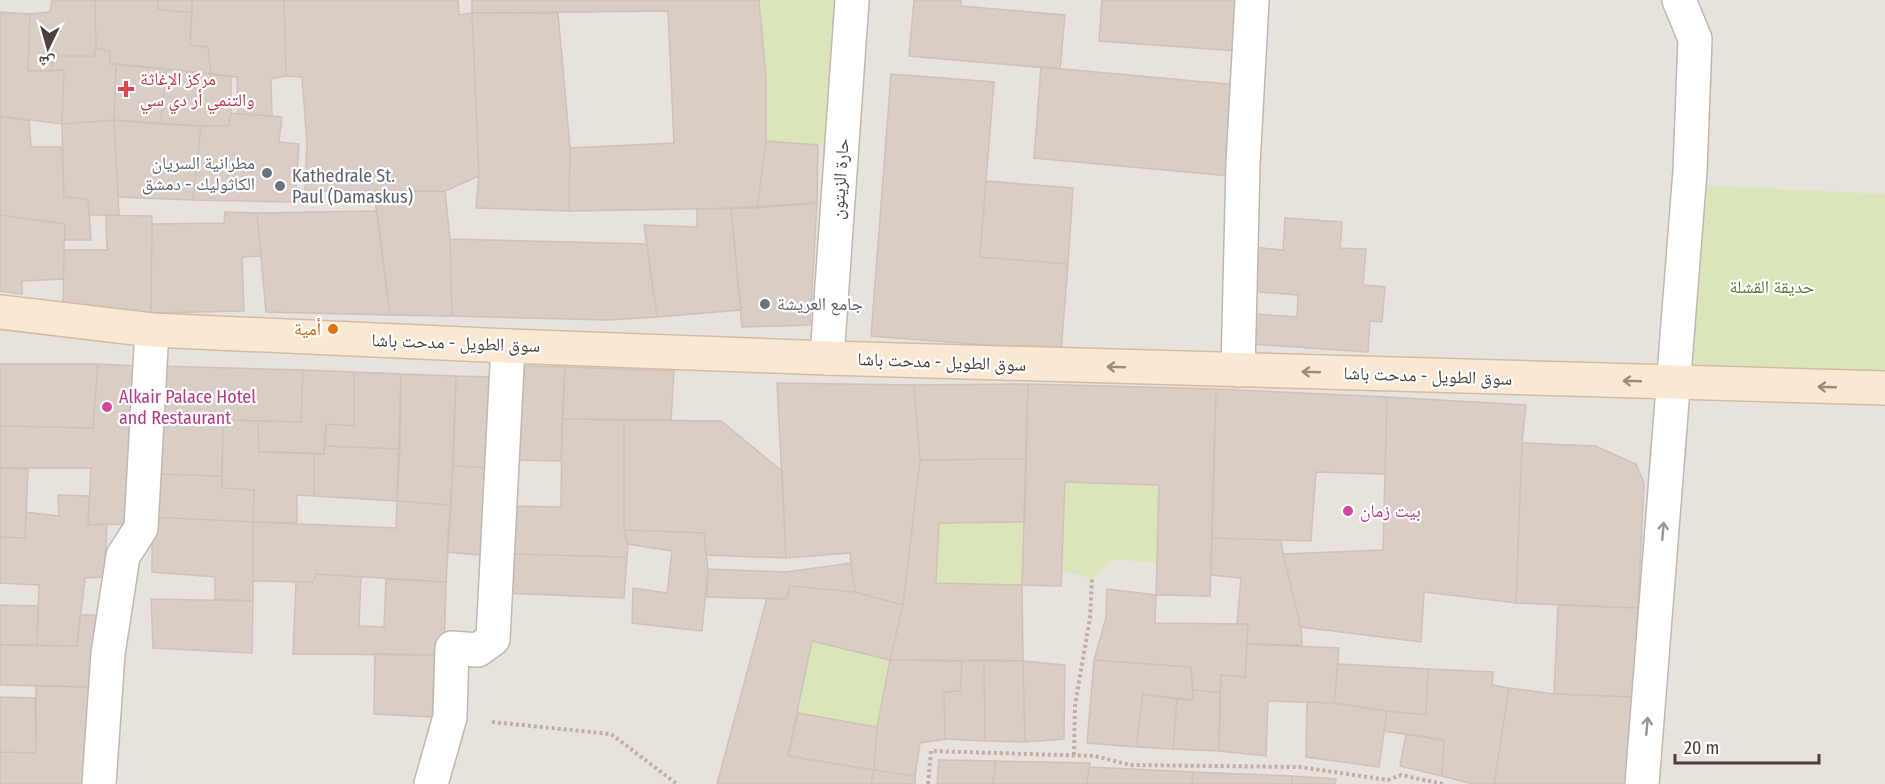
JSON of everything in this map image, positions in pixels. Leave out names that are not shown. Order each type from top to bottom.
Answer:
[{"type":"street","name":"حارة الزيتون","points":[[827,358],[852,0]]},
{"type":"street","points":[[1238,370],[1243,164],[1252,0]]},
{"type":"street","points":[[1642,784],[1690,171],[1695,39],[1679,0]]},
{"type":"street","name":"سوق الطويل - مدحت باشا","points":[[0,312],[152,330],[508,346],[827,358],[1885,388]]},
{"type":"street","points":[[99,784],[108,654],[123,556],[141,528],[152,330]]},
{"type":"street","points":[[431,784],[450,717],[452,648],[478,650],[493,639],[508,346]]},
{"type":"path","points":[[1074,755],[1075,705],[1090,618],[1092,579]]},
{"type":"path","points":[[450,717],[611,734],[677,784]]},
{"type":"path","points":[[928,784],[931,751],[1095,756],[1130,765],[1300,766],[1388,780],[1401,775],[1443,784]]},
{"type":"shaded area","points":[[0,0],[1885,0],[1885,784],[0,784]]},
{"type":"green space","points":[[759,0],[852,0],[842,147],[766,141],[766,77]]},
{"type":"green space","name":"حديقة القشلة","points":[[1671,184],[1885,194],[1885,388],[1674,383]]},
{"type":"green space","points":[[1065,482],[1159,485],[1156,563],[1112,559],[1092,579],[1062,570]]},
{"type":"green space","points":[[1025,522],[1022,585],[936,583],[939,523]]},
{"type":"green space","points":[[812,641],[890,660],[877,727],[798,713]]},
{"type":"building","points":[[52,0],[95,0],[96,48],[94,56],[53,56],[52,71],[28,71],[30,14],[50,12]]},
{"type":"building","points":[[95,0],[158,0],[158,9],[192,13],[190,45],[208,47],[211,74],[110,64],[110,51],[96,48]]},
{"type":"building","points":[[158,0],[192,0],[192,13],[158,9]]},
{"type":"building","points":[[192,0],[284,0],[286,76],[271,79],[272,116],[238,114],[237,77],[211,74],[208,47],[190,45]]},
{"type":"building","points":[[284,0],[458,0],[459,15],[472,13],[479,176],[445,191],[305,191],[307,143],[302,77],[286,76]]},
{"type":"building","points":[[472,0],[759,0],[766,77],[766,141],[757,208],[569,211],[570,148],[674,143],[668,11],[472,13]]},
{"type":"building","points":[[914,0],[961,0],[961,6],[1065,15],[1060,69],[909,56]]},
{"type":"building","points":[[1102,0],[1241,0],[1237,51],[1099,41]]},
{"type":"building","points":[[0,12],[30,14],[28,71],[64,70],[62,124],[0,116]]},
{"type":"building","points":[[472,13],[558,13],[570,148],[569,211],[476,208],[479,176]]},
{"type":"building","points":[[96,48],[110,51],[110,64],[116,64],[114,120],[62,124],[64,70],[52,71],[53,56],[94,56]]},
{"type":"building","points":[[116,64],[167,69],[160,124],[114,120]]},
{"type":"building","points":[[1041,67],[1238,85],[1230,176],[1034,158]]},
{"type":"building","points":[[167,69],[231,76],[231,113],[228,126],[160,124]]},
{"type":"building","points":[[891,74],[994,82],[980,257],[1068,264],[1061,351],[871,336]]},
{"type":"building","points":[[231,113],[282,117],[279,142],[299,144],[295,202],[193,200],[201,126],[228,126]]},
{"type":"building","points":[[0,116],[29,121],[31,147],[62,147],[64,197],[88,199],[91,240],[65,240],[65,224],[0,215]]},
{"type":"building","points":[[114,120],[119,215],[89,215],[88,199],[64,197],[62,124]]},
{"type":"building","points":[[114,120],[201,126],[193,200],[118,197]]},
{"type":"building","points":[[766,141],[818,145],[817,203],[757,208]]},
{"type":"building","points":[[986,181],[1073,188],[1068,264],[980,257]]},
{"type":"building","points":[[445,191],[450,239],[452,316],[390,315],[374,192]]},
{"type":"building","points":[[817,203],[810,325],[742,327],[731,208]]},
{"type":"building","points":[[731,208],[741,310],[657,317],[644,225],[697,227],[697,209]]},
{"type":"building","points":[[377,211],[390,315],[266,312],[257,213]]},
{"type":"building","points":[[225,212],[257,213],[261,256],[242,257],[244,311],[151,313],[152,224],[224,223]]},
{"type":"building","points":[[0,215],[65,224],[63,279],[22,281],[22,294],[0,291]]},
{"type":"building","points":[[106,215],[152,216],[151,313],[63,309],[64,250],[107,250]]},
{"type":"building","points":[[1285,218],[1342,222],[1340,248],[1366,249],[1363,285],[1385,287],[1382,322],[1370,321],[1368,352],[1250,344],[1252,314],[1297,317],[1298,295],[1248,291],[1252,247],[1283,250]]},
{"type":"building","points":[[450,239],[647,244],[657,317],[608,320],[452,316]]},
{"type":"building","points":[[0,364],[98,364],[93,428],[0,426]]},
{"type":"building","points":[[98,364],[138,366],[130,524],[88,525],[91,468],[0,468],[0,426],[93,428]]},
{"type":"building","points":[[157,366],[303,370],[301,422],[223,420],[222,476],[155,474]]},
{"type":"building","points":[[520,366],[565,367],[561,461],[515,460]]},
{"type":"building","points":[[565,367],[674,371],[671,420],[562,419]]},
{"type":"building","points":[[303,370],[354,372],[354,426],[326,424],[324,454],[259,452],[258,421],[301,422]]},
{"type":"building","points":[[354,372],[401,374],[400,449],[324,446],[326,424],[354,426]]},
{"type":"building","points":[[401,374],[456,376],[451,505],[397,501]]},
{"type":"building","points":[[456,376],[497,377],[494,468],[453,466]]},
{"type":"building","points":[[777,383],[914,385],[920,460],[903,605],[855,592],[850,553],[786,558]]},
{"type":"building","points":[[1028,384],[1216,389],[1210,596],[1156,595],[1159,485],[1065,482],[1061,586],[1022,585]]},
{"type":"building","points":[[1028,384],[1026,459],[920,460],[914,385]]},
{"type":"building","points":[[1216,389],[1387,397],[1385,474],[1316,472],[1311,541],[1212,538]]},
{"type":"building","points":[[1387,397],[1526,405],[1522,443],[1516,603],[1424,592],[1421,642],[1301,627],[1283,554],[1383,550]]},
{"type":"building","points":[[562,419],[624,420],[624,530],[628,544],[627,557],[504,554],[505,506],[561,507]]},
{"type":"building","points":[[223,420],[258,421],[259,452],[314,453],[314,496],[297,495],[297,523],[253,522],[254,490],[222,488]]},
{"type":"building","points":[[624,420],[721,421],[782,471],[786,558],[706,555],[704,533],[624,530]]},
{"type":"building","points":[[1522,443],[1595,446],[1636,464],[1644,483],[1638,608],[1516,603]]},
{"type":"building","points":[[324,446],[400,449],[397,501],[314,496],[314,453],[324,454]]},
{"type":"building","points":[[1026,459],[1025,522],[939,523],[936,583],[1022,585],[1023,661],[890,660],[903,605],[920,460]]},
{"type":"building","points":[[453,466],[494,468],[489,556],[447,552]]},
{"type":"building","points":[[0,468],[28,469],[25,538],[0,537]]},
{"type":"building","points":[[155,474],[222,476],[222,488],[254,490],[253,522],[152,517]]},
{"type":"building","points":[[58,495],[89,496],[88,525],[107,524],[104,577],[85,578],[77,646],[37,645],[39,585],[0,583],[0,537],[25,538],[26,512],[59,516]]},
{"type":"building","points":[[397,501],[451,505],[446,582],[316,574],[313,582],[253,581],[253,522],[396,528]]},
{"type":"building","points":[[152,517],[253,522],[253,601],[215,599],[215,577],[152,572]]},
{"type":"building","points":[[624,530],[704,533],[708,569],[702,631],[632,623],[633,588],[667,593],[672,551],[628,544]]},
{"type":"building","points":[[1212,538],[1281,540],[1301,627],[1302,645],[1247,644],[1248,624],[1237,624],[1241,578],[1211,575]]},
{"type":"building","points":[[504,554],[627,557],[624,598],[502,593]]},
{"type":"building","points":[[851,563],[855,592],[790,586],[787,599],[707,597],[708,569],[786,572]]},
{"type":"building","points":[[316,574],[361,577],[359,626],[384,627],[386,579],[446,582],[444,655],[293,654],[296,582],[313,582]]},
{"type":"building","points":[[790,586],[855,592],[903,605],[890,660],[812,641],[788,756],[874,770],[871,784],[717,784],[767,598],[787,599]]},
{"type":"building","points":[[1107,589],[1156,595],[1155,623],[1248,624],[1245,677],[1221,675],[1220,693],[1193,690],[1191,667],[1094,660],[1106,618]]},
{"type":"building","points":[[151,599],[253,601],[252,653],[153,648]]},
{"type":"building","points":[[0,605],[38,606],[37,645],[0,645]]},
{"type":"building","points":[[1558,605],[1638,608],[1636,697],[1554,694]]},
{"type":"building","points":[[80,615],[103,615],[96,687],[0,685],[0,645],[77,646]]},
{"type":"building","points":[[1247,644],[1339,648],[1334,703],[1268,701],[1266,756],[1219,751],[1221,675],[1245,677]]},
{"type":"building","points":[[375,654],[435,655],[432,717],[374,714]]},
{"type":"building","points":[[890,660],[962,661],[960,691],[944,692],[945,739],[920,743],[915,776],[874,770],[877,727]]},
{"type":"building","points":[[984,660],[985,741],[945,739],[944,692],[960,691],[962,661]]},
{"type":"building","points":[[984,660],[1023,661],[1025,742],[985,741]]},
{"type":"building","points":[[1094,660],[1191,667],[1193,700],[1143,694],[1136,747],[1087,743]]},
{"type":"building","points":[[1023,661],[1065,665],[1064,739],[1025,742]]},
{"type":"building","points":[[1338,664],[1428,669],[1426,715],[1334,703]]},
{"type":"building","points":[[1428,669],[1493,672],[1492,685],[1509,688],[1494,784],[1473,784],[1442,776],[1444,740],[1384,731],[1387,711],[1426,715]]},
{"type":"building","points":[[36,686],[96,687],[89,784],[0,784],[0,752],[36,753]]},
{"type":"building","points":[[1509,688],[1554,694],[1636,697],[1626,784],[1494,784]]},
{"type":"building","points":[[1193,690],[1220,693],[1219,751],[1173,749],[1177,699],[1193,700]]},
{"type":"building","points":[[1143,694],[1177,699],[1173,749],[1136,747]]},
{"type":"building","points":[[0,697],[35,698],[36,753],[0,752]]},
{"type":"building","points":[[1307,702],[1334,703],[1387,711],[1379,767],[1306,757]]},
{"type":"building","points":[[798,713],[877,727],[874,770],[788,756]]},
{"type":"building","points":[[1406,734],[1444,740],[1442,776],[1400,766]]},
{"type":"building","points":[[939,760],[996,761],[993,784],[937,784]]},
{"type":"building","points":[[996,761],[1090,763],[1087,784],[993,784]]},
{"type":"building","points":[[1089,767],[1193,772],[1192,784],[1087,784]]},
{"type":"building","points":[[874,770],[915,776],[915,784],[871,784]]},
{"type":"building","points":[[1193,772],[1292,776],[1292,784],[1192,784]]},
{"type":"building","points":[[1292,776],[1336,779],[1335,784],[1292,784]]},
{"type":"place","name":"مركز الإغاثة والتنمي أر دي سي","points":[[126,89]]},
{"type":"place","name":"مطرانية السريان الكاثوليك - دمشق","points":[[267,173]]},
{"type":"place","name":"Kathedrale St. Paul (Damaskus)","points":[[280,186]]},
{"type":"place","name":"جامع العريشة","points":[[765,304]]},
{"type":"place","name":"أمية","points":[[333,329]]},
{"type":"place","name":"Alkair Palace Hotel and Restaurant","points":[[107,407]]},
{"type":"place","name":"بيت زمان","points":[[1348,511]]}]
